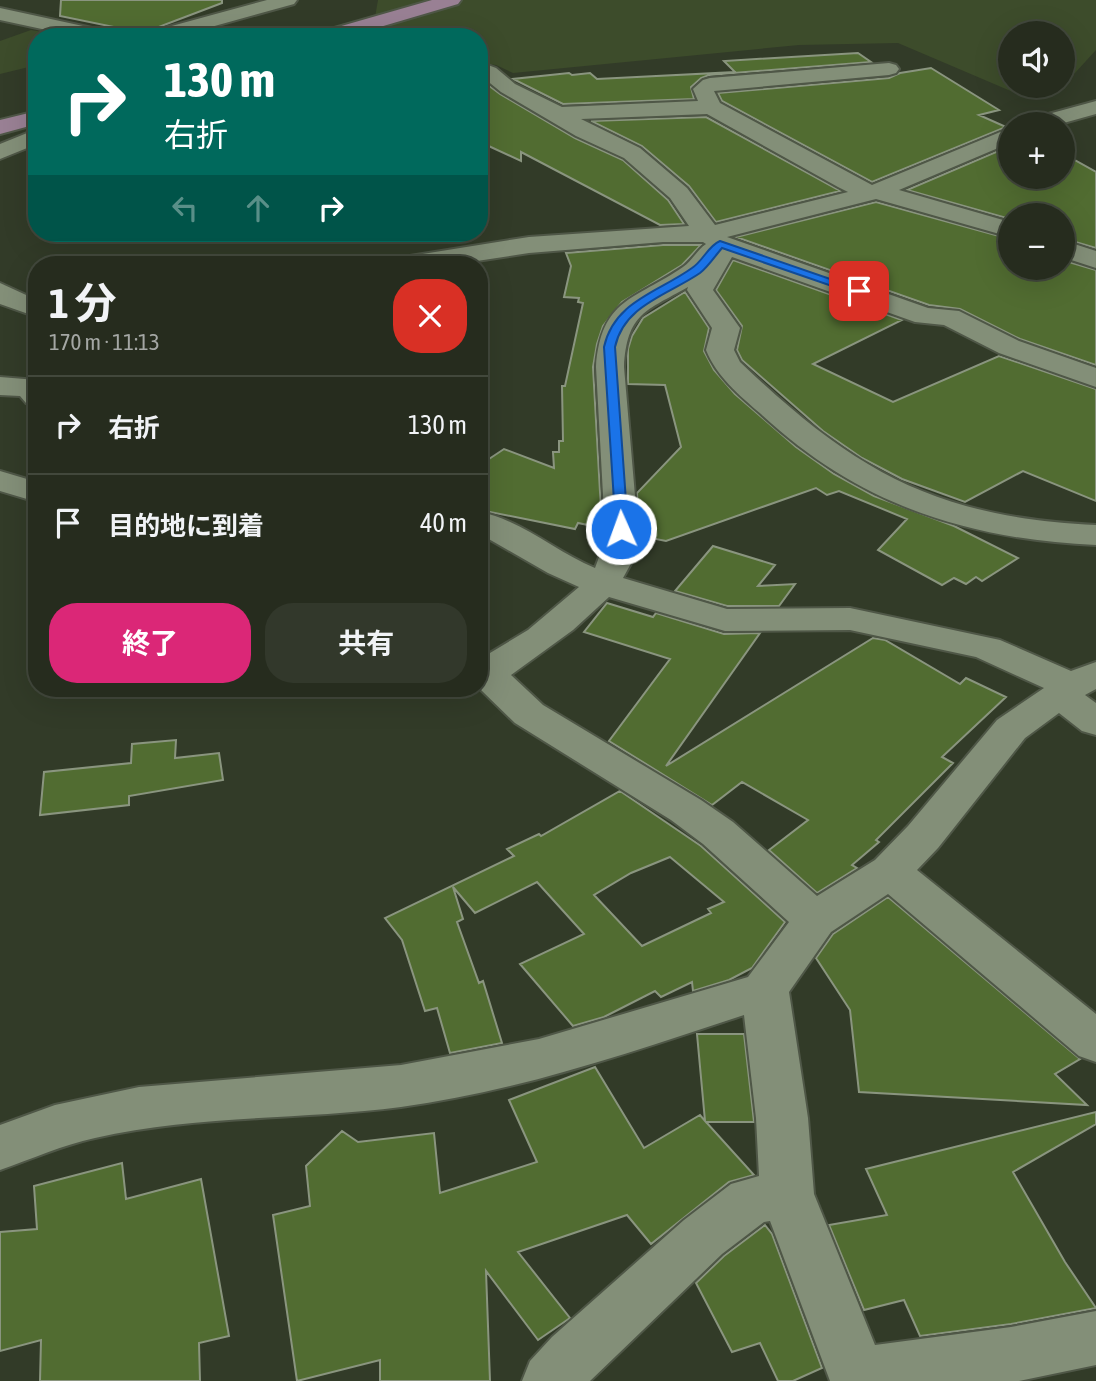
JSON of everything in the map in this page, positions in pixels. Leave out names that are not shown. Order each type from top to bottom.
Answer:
[{"type":"main road","points":[[355,28],[452,0]]},
{"type":"main road","points":[[0,127],[28,119]]},
{"type":"street","points":[[186,28],[288,0]]},
{"type":"street","points":[[202,5],[241,13]]},
{"type":"street","points":[[0,14],[65,28]]},
{"type":"street","points":[[10,34],[42,23]]},
{"type":"street","points":[[711,107],[703,89],[710,84],[889,69]]},
{"type":"street","points":[[488,72],[508,88],[584,131],[632,153],[679,193],[715,239],[719,259],[699,290],[726,328],[720,350],[724,360],[768,406],[814,443],[856,472],[941,511],[979,522],[1029,531],[1096,535]]},
{"type":"street","points":[[558,114],[711,107],[834,176],[873,192],[998,227]]},
{"type":"street","points":[[1075,113],[1096,107]]},
{"type":"street","points":[[0,152],[28,140]]},
{"type":"street","points":[[488,669],[552,629],[601,583],[616,559],[620,546],[621,511],[610,347],[613,330],[638,304],[697,270],[715,239],[873,192],[998,140]]},
{"type":"street","points":[[452,256],[529,245],[663,234],[715,239],[925,316],[949,317],[1009,347],[1096,378]]},
{"type":"street","points":[[1075,253],[1096,260]]},
{"type":"street","points":[[0,291],[15,302],[28,306]]},
{"type":"street","points":[[0,386],[28,387]]},
{"type":"street","points":[[0,481],[28,489]]},
{"type":"street","points":[[488,526],[560,566],[601,583],[725,620],[850,618],[954,639],[988,648],[1081,694]]},
{"type":"street","points":[[488,677],[529,714],[686,810],[718,833],[815,920]]},
{"type":"street","points":[[0,1148],[56,1127],[124,1113],[402,1086],[477,1074],[556,1056],[765,990],[815,920],[890,871],[923,837],[1011,729],[1081,694]]},
{"type":"street","points":[[890,871],[960,926],[1096,1042]]},
{"type":"street","points":[[765,990],[782,1118],[787,1194],[859,1378],[1096,1338]]},
{"type":"street","points":[[551,1381],[572,1357],[703,1237],[750,1202],[787,1194]]},
{"type":"green space","points":[[378,0],[1096,0],[1096,50],[1075,73],[1075,21],[998,21],[998,86],[898,43],[799,45],[513,73],[488,64],[488,28],[373,28]]},
{"type":"green space","points":[[28,31],[28,67],[0,74],[0,41]]},
{"type":"building","points":[[61,0],[222,0],[222,3],[156,28],[119,28],[60,16]]},
{"type":"building","points":[[858,53],[871,62],[709,75],[691,87],[694,99],[563,104],[513,79],[569,73],[590,73],[597,79],[735,72],[724,61]]},
{"type":"building","points":[[931,68],[999,110],[979,115],[998,123],[998,130],[872,182],[722,101],[718,93],[889,78],[900,73]]},
{"type":"building","points":[[488,85],[575,138],[623,160],[668,200],[684,224],[660,225],[521,152],[521,161],[488,146]]},
{"type":"building","points":[[706,117],[840,191],[716,222],[689,186],[642,146],[591,121]]},
{"type":"building","points":[[998,151],[998,189],[1075,189],[1075,160],[1096,172],[1096,248],[1075,242],[1075,203],[998,203],[998,216],[907,190]]},
{"type":"building","points":[[876,202],[998,236],[998,280],[1075,280],[1075,264],[1096,270],[1096,365],[1020,339],[960,309],[929,305],[736,237]]},
{"type":"building","points":[[663,245],[701,245],[682,265],[622,302],[603,326],[593,367],[602,528],[578,523],[575,529],[488,512],[488,460],[504,449],[554,468],[553,452],[559,452],[559,441],[563,441],[562,386],[565,386],[583,303],[578,302],[579,298],[564,297],[571,266],[566,253]]},
{"type":"building","points":[[733,260],[902,320],[813,364],[893,402],[999,356],[1096,389],[1096,501],[1023,471],[965,502],[902,479],[862,458],[823,431],[742,360],[737,350],[742,326],[716,290]]},
{"type":"building","points":[[685,292],[709,328],[704,351],[714,370],[735,394],[796,447],[834,474],[874,496],[954,526],[1018,558],[982,581],[976,577],[966,584],[954,578],[942,585],[878,550],[907,519],[839,491],[827,495],[816,488],[666,541],[640,536],[637,493],[681,447],[665,385],[628,384],[628,349],[643,318]]},
{"type":"building","points":[[713,546],[775,565],[758,586],[795,584],[779,606],[727,606],[675,591]]},
{"type":"building","points":[[607,603],[653,617],[656,613],[724,634],[760,633],[666,766],[873,638],[885,640],[960,684],[966,678],[1006,697],[942,757],[953,763],[876,840],[879,842],[852,865],[857,868],[817,893],[769,850],[808,820],[742,782],[712,805],[609,741],[670,659],[584,632]]},
{"type":"building","points":[[176,740],[175,758],[219,753],[223,780],[129,796],[129,805],[40,815],[44,772],[131,763],[132,744]]},
{"type":"building","points":[[620,791],[701,846],[785,922],[752,968],[729,980],[693,991],[692,982],[661,997],[655,991],[604,1017],[573,1026],[520,964],[584,934],[537,882],[475,913],[453,887],[463,919],[457,922],[479,983],[483,981],[502,1043],[450,1053],[437,1008],[425,1011],[402,940],[385,918],[514,856],[507,849],[539,834],[541,836]],"holes":[[[670,857],[724,902],[708,909],[711,913],[642,946],[594,895],[631,873]]]},
{"type":"building","points":[[888,897],[1080,1059],[1055,1074],[1087,1105],[859,1092],[850,1010],[816,958],[833,934]]},
{"type":"building","points":[[697,1034],[744,1034],[754,1122],[706,1122],[754,1175],[729,1182],[651,1244],[627,1215],[518,1252],[570,1318],[538,1340],[486,1271],[490,1381],[380,1381],[380,1360],[297,1381],[273,1215],[310,1206],[306,1166],[342,1131],[358,1142],[434,1133],[440,1193],[537,1162],[509,1100],[595,1067],[644,1148],[700,1115],[705,1121]]},
{"type":"building","points":[[1096,1112],[1096,1124],[1013,1172],[1065,1262],[1096,1308],[1011,1324],[920,1336],[904,1300],[864,1310],[829,1225],[887,1215],[866,1169]]},
{"type":"building","points":[[122,1163],[126,1199],[201,1179],[229,1336],[199,1343],[200,1381],[40,1381],[41,1340],[0,1351],[0,1232],[37,1229],[34,1186]]},
{"type":"building","points":[[765,1225],[772,1234],[822,1368],[793,1381],[778,1381],[760,1343],[732,1352],[696,1283],[724,1256]]},
{"type":"route","points":[[621,529],[610,347],[613,330],[624,317],[655,293],[697,270],[720,244],[859,291]]}]
